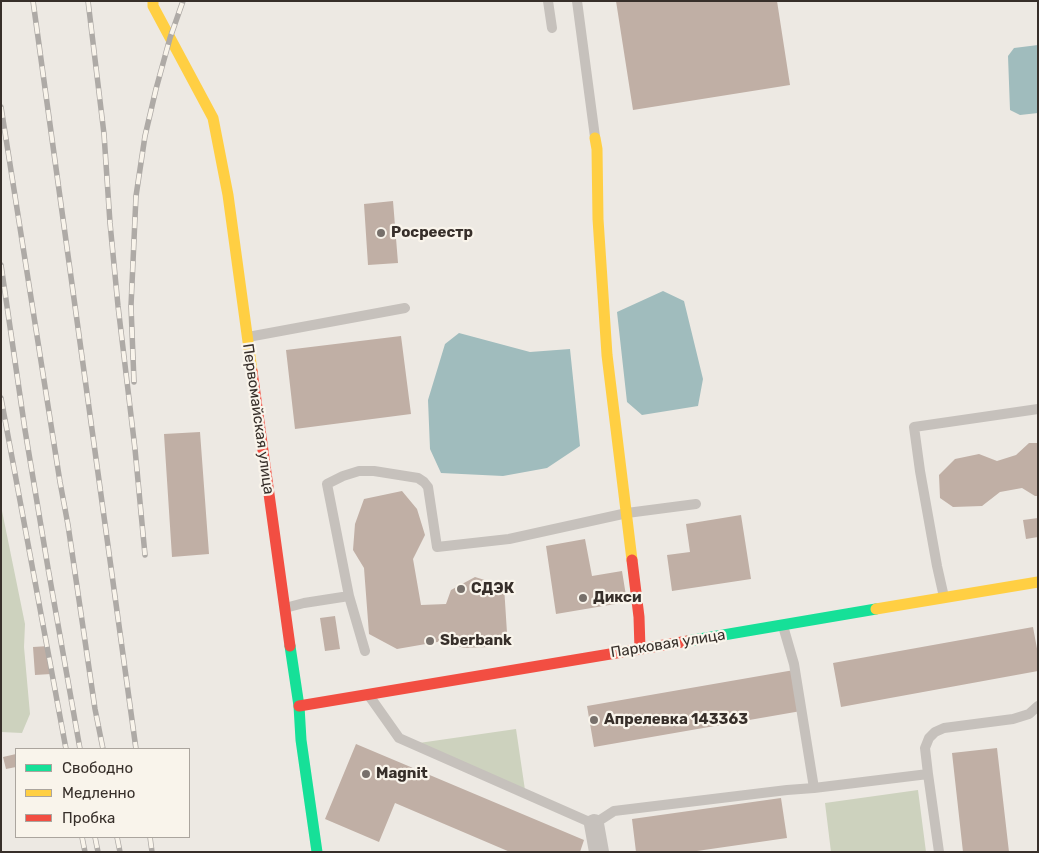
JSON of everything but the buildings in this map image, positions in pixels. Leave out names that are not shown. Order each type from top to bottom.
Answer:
[{"type":"street","name":"Первомайская улица","points":[[154,3],[213,118],[228,195],[299,706],[317,852]]},
{"type":"street","points":[[595,138],[606,356],[627,513],[639,617],[640,649]]},
{"type":"street","name":"Парковая улица","points":[[299,706],[1038,582]]},
{"type":"street","points":[[594,824],[598,852]]},
{"type":"lane","points":[[548,1],[552,28]]},
{"type":"lane","points":[[578,1],[595,138]]},
{"type":"lane","points":[[247,338],[405,308]]},
{"type":"lane","points":[[944,598],[920,471],[914,427],[1038,409]]},
{"type":"lane","points":[[365,651],[350,596],[327,484],[343,476],[359,471],[374,471],[418,478],[424,482],[428,488],[438,547],[509,539],[627,513],[696,504]]},
{"type":"lane","points":[[284,608],[350,596]]},
{"type":"lane","points":[[783,625],[794,664],[814,788]]},
{"type":"lane","points":[[368,694],[400,738],[594,824],[614,811],[928,774]]},
{"type":"lane","points":[[939,852],[925,748],[929,738],[935,732],[944,728],[1013,719],[1029,714],[1038,706]]},
{"type":"green space","points":[[1,506],[25,624],[24,647],[30,714],[22,733],[1,732]]},
{"type":"green space","points":[[516,729],[525,790],[419,743]]},
{"type":"green space","points":[[918,790],[926,852],[831,852],[825,803]]},
{"type":"water","points":[[1038,45],[1038,113],[1020,115],[1010,110],[1008,56],[1014,48]]},
{"type":"water","points":[[663,291],[684,301],[703,379],[698,406],[642,415],[627,402],[617,312]]},
{"type":"water","points":[[459,333],[530,352],[570,349],[580,446],[547,468],[503,476],[441,473],[430,449],[428,400],[445,344]]},
{"type":"railway","points":[[33,1],[136,748]]},
{"type":"railway","points":[[88,1],[104,134],[118,306],[145,555]]},
{"type":"railway","points":[[134,382],[131,306],[136,196],[145,136],[156,89],[170,38],[183,1]]},
{"type":"railway","points":[[1,107],[68,525],[95,709],[103,748]]},
{"type":"railway","points":[[1,265],[25,430],[80,748]]},
{"type":"railway","points":[[1,398],[66,748]]},
{"type":"railway","points":[[82,838],[85,852]]},
{"type":"railway","points":[[95,838],[98,852]]},
{"type":"railway","points":[[117,838],[120,852]]},
{"type":"railway","points":[[150,838],[152,852]]},
{"type":"traffic: fast","points":[[688,641],[876,609]]},
{"type":"traffic: fast","points":[[290,646],[317,852]]},
{"type":"traffic: slow","points":[[153,1],[153,6],[213,118],[228,195],[252,371]]},
{"type":"traffic: slow","points":[[595,138],[607,355],[632,560]]},
{"type":"traffic: slow","points":[[876,609],[1038,582]]},
{"type":"traffic: jam","points":[[252,371],[290,646]]},
{"type":"traffic: jam","points":[[632,560],[639,617],[640,649]]},
{"type":"traffic: jam","points":[[299,706],[688,641]]},
{"type":"place","name":"Росреестр","points":[[381,233]]},
{"type":"place","name":"СДЭК","points":[[461,589]]},
{"type":"place","name":"Дикси","points":[[583,598]]},
{"type":"place","name":"Sberbank","points":[[430,641]]},
{"type":"place","name":"Апрелевка 143363","points":[[594,720]]},
{"type":"place","name":"Magnit","points":[[366,774]]}]
